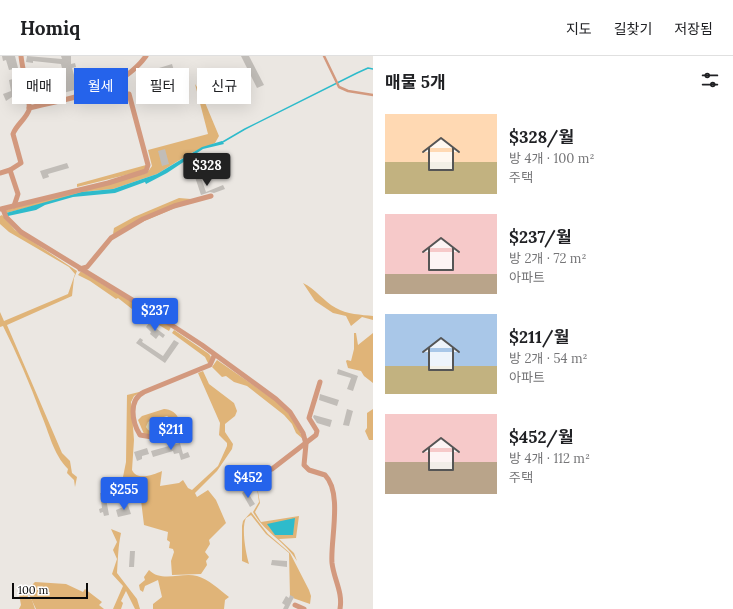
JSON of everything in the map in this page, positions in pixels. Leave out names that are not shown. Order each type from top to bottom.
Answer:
[{"type":"street","points":[[0,173],[10,170],[21,163],[13,134],[29,108],[21,56]]},
{"type":"street","points":[[29,108],[102,89],[133,72],[146,56]]},
{"type":"street","points":[[128,94],[148,165],[146,171],[108,183],[14,206],[3,212],[21,232],[147,309],[202,345],[214,356],[284,405],[300,426],[306,444],[304,465],[309,470],[325,475],[331,486],[336,514],[332,561],[341,597],[340,609]]},
{"type":"street","points":[[10,170],[18,194],[14,206]]},
{"type":"street","points":[[80,269],[87,267],[111,238],[143,219],[174,206],[211,196]]},
{"type":"street","points":[[174,440],[170,433],[152,437],[140,435],[136,428],[132,408],[135,399],[144,392],[210,366],[214,356]]},
{"type":"street","points":[[266,471],[272,469],[316,436],[317,431],[309,418],[320,382]]},
{"type":"street","points":[[295,605],[304,609]]},
{"type":"lane","points":[[324,56],[339,87],[348,91],[373,95]]},
{"type":"shaded area","points":[[200,104],[206,104],[219,136],[215,143],[191,153],[157,174],[113,189],[91,191],[6,213],[6,210],[147,173],[152,166],[148,150],[208,134]]},
{"type":"shaded area","points":[[146,165],[146,168],[142,171],[77,187],[77,184]]},
{"type":"shaded area","points":[[179,198],[191,199],[192,201],[113,234],[114,228],[134,217]]},
{"type":"shaded area","points":[[2,215],[15,230],[77,271],[74,278],[72,296],[7,325],[62,453],[70,461],[72,473],[77,477],[75,487],[74,480],[67,473],[68,469],[55,450],[13,347],[3,326],[0,327],[0,312],[4,321],[68,294],[75,274],[69,267],[9,232],[0,224],[0,216]]},
{"type":"shaded area","points":[[81,271],[171,327],[169,331],[132,309],[118,298],[116,299],[90,281],[78,275]]},
{"type":"shaded area","points":[[303,283],[312,288],[336,308],[349,313],[373,316],[373,320],[362,317],[351,326],[346,316],[333,313],[315,301]]},
{"type":"shaded area","points":[[174,330],[209,354],[211,357],[209,365],[205,357],[172,333]]},
{"type":"shaded area","points":[[354,333],[356,333],[358,345],[373,333],[373,383],[364,376],[361,371],[348,368],[346,361],[351,361],[354,349]]},
{"type":"shaded area","points":[[217,360],[279,403],[295,421],[303,439],[296,433],[292,424],[284,415],[247,386],[234,382],[226,376],[222,377],[212,367]]},
{"type":"shaded area","points":[[203,371],[209,384],[234,403],[237,411],[235,416],[225,424],[225,432],[233,444],[232,449],[217,471],[195,493],[197,497],[208,490],[216,500],[226,523],[209,540],[210,544],[205,552],[209,557],[206,561],[207,565],[201,574],[172,575],[171,561],[174,552],[173,549],[169,548],[170,542],[167,540],[168,532],[144,525],[140,492],[127,491],[123,483],[126,462],[127,395],[143,391],[134,396],[131,402],[134,440],[132,470],[134,473],[141,476],[146,476],[162,471],[160,486],[179,483],[183,480],[188,488],[192,490],[218,466],[227,446],[227,443],[219,435],[220,423],[198,373]]},
{"type":"shaded area","points":[[164,409],[175,414],[179,421],[178,424],[167,416],[148,422],[148,430],[156,432],[148,435],[144,434],[138,420],[142,416]]},
{"type":"shaded area","points":[[373,409],[373,440],[369,440],[365,431],[367,428],[367,413]]},
{"type":"shaded area","points":[[256,481],[260,503],[255,512],[261,522],[299,516],[296,538],[279,539],[294,553],[297,561],[287,548],[263,526],[253,512],[259,502]]},
{"type":"shaded area","points":[[251,512],[268,534],[290,553],[309,590],[311,596],[310,604],[290,597],[289,553],[266,534],[251,515],[246,518],[244,528],[245,548],[249,564],[242,561],[242,526],[243,521]]},
{"type":"shaded area","points":[[111,529],[121,533],[117,573],[137,599],[140,609],[135,609],[126,591],[121,601],[123,603],[121,609],[113,609],[123,586],[112,574],[117,559],[113,550],[117,542]]},
{"type":"shaded area","points":[[149,570],[160,576],[191,575],[205,580],[229,597],[225,600],[224,609],[153,609],[153,604],[162,597],[158,580],[145,586],[143,592],[140,590],[139,585],[145,580],[144,577]]},
{"type":"shaded area","points":[[35,582],[66,584],[83,592],[85,589],[102,602],[99,605],[104,609],[36,609],[27,590]]},
{"type":"shaded area","points":[[26,590],[35,609],[19,609],[21,605],[19,594]]},
{"type":"sand","points":[[169,417],[178,424],[156,432],[148,430],[146,427],[148,422]]},
{"type":"water","points":[[222,141],[224,144],[203,149],[167,173],[146,184],[145,182],[115,193],[73,197],[45,205],[36,210],[8,216],[6,213],[82,192],[113,189],[157,174],[202,147]]},
{"type":"water","points":[[295,518],[293,535],[275,535],[267,524]]},
{"type":"building","points":[[2,56],[15,56],[18,68],[12,68],[9,70],[6,60],[3,61]]},
{"type":"building","points":[[27,56],[62,59],[61,56],[71,56],[71,64],[75,63],[76,67],[72,68],[74,75],[74,90],[66,92],[66,68],[62,68],[61,64],[33,61],[33,63],[26,62]]},
{"type":"building","points":[[241,56],[249,56],[264,85],[257,88],[251,76],[251,68],[247,68]]},
{"type":"building","points":[[172,64],[173,68],[159,68]]},
{"type":"building","points":[[12,79],[12,97],[6,101],[3,94],[11,91],[9,80]]},
{"type":"building","points":[[165,149],[169,164],[162,166],[158,151]]},
{"type":"building","points":[[67,163],[69,168],[48,174],[49,177],[43,179],[40,171]]},
{"type":"building","points":[[200,175],[206,192],[223,185],[225,189],[214,193],[210,192],[201,195],[195,177]]},
{"type":"building","points":[[149,323],[165,335],[163,338],[159,335],[156,339],[150,334],[151,332],[146,327]]},
{"type":"building","points":[[140,338],[143,340],[142,342],[163,356],[174,340],[179,343],[165,363],[136,343]]},
{"type":"building","points":[[338,369],[358,376],[353,391],[347,389],[351,378],[337,374]]},
{"type":"building","points":[[320,394],[339,400],[337,406],[319,400]]},
{"type":"building","points":[[347,409],[353,411],[349,426],[343,425]]},
{"type":"building","points":[[314,415],[332,420],[330,427],[317,423],[313,417]]},
{"type":"building","points":[[180,443],[183,454],[188,452],[190,457],[181,460],[179,453],[174,454],[173,451],[153,457],[151,451]]},
{"type":"building","points":[[147,448],[149,454],[142,456],[142,459],[137,461],[134,452]]},
{"type":"building","points":[[246,490],[255,504],[250,507],[242,493]]},
{"type":"building","points":[[100,493],[105,493],[109,515],[104,516],[103,512],[100,513],[99,509],[102,508]]},
{"type":"building","points":[[128,505],[131,514],[118,517],[116,510]]},
{"type":"building","points":[[130,551],[135,551],[134,567],[129,567]]},
{"type":"building","points":[[272,560],[287,561],[287,567],[271,565]]},
{"type":"building","points":[[290,595],[294,597],[288,609],[283,609],[285,605],[282,603],[286,596],[289,598]]},
{"type":"waterway","points":[[221,143],[245,129],[357,73],[368,68],[373,69]]}]
